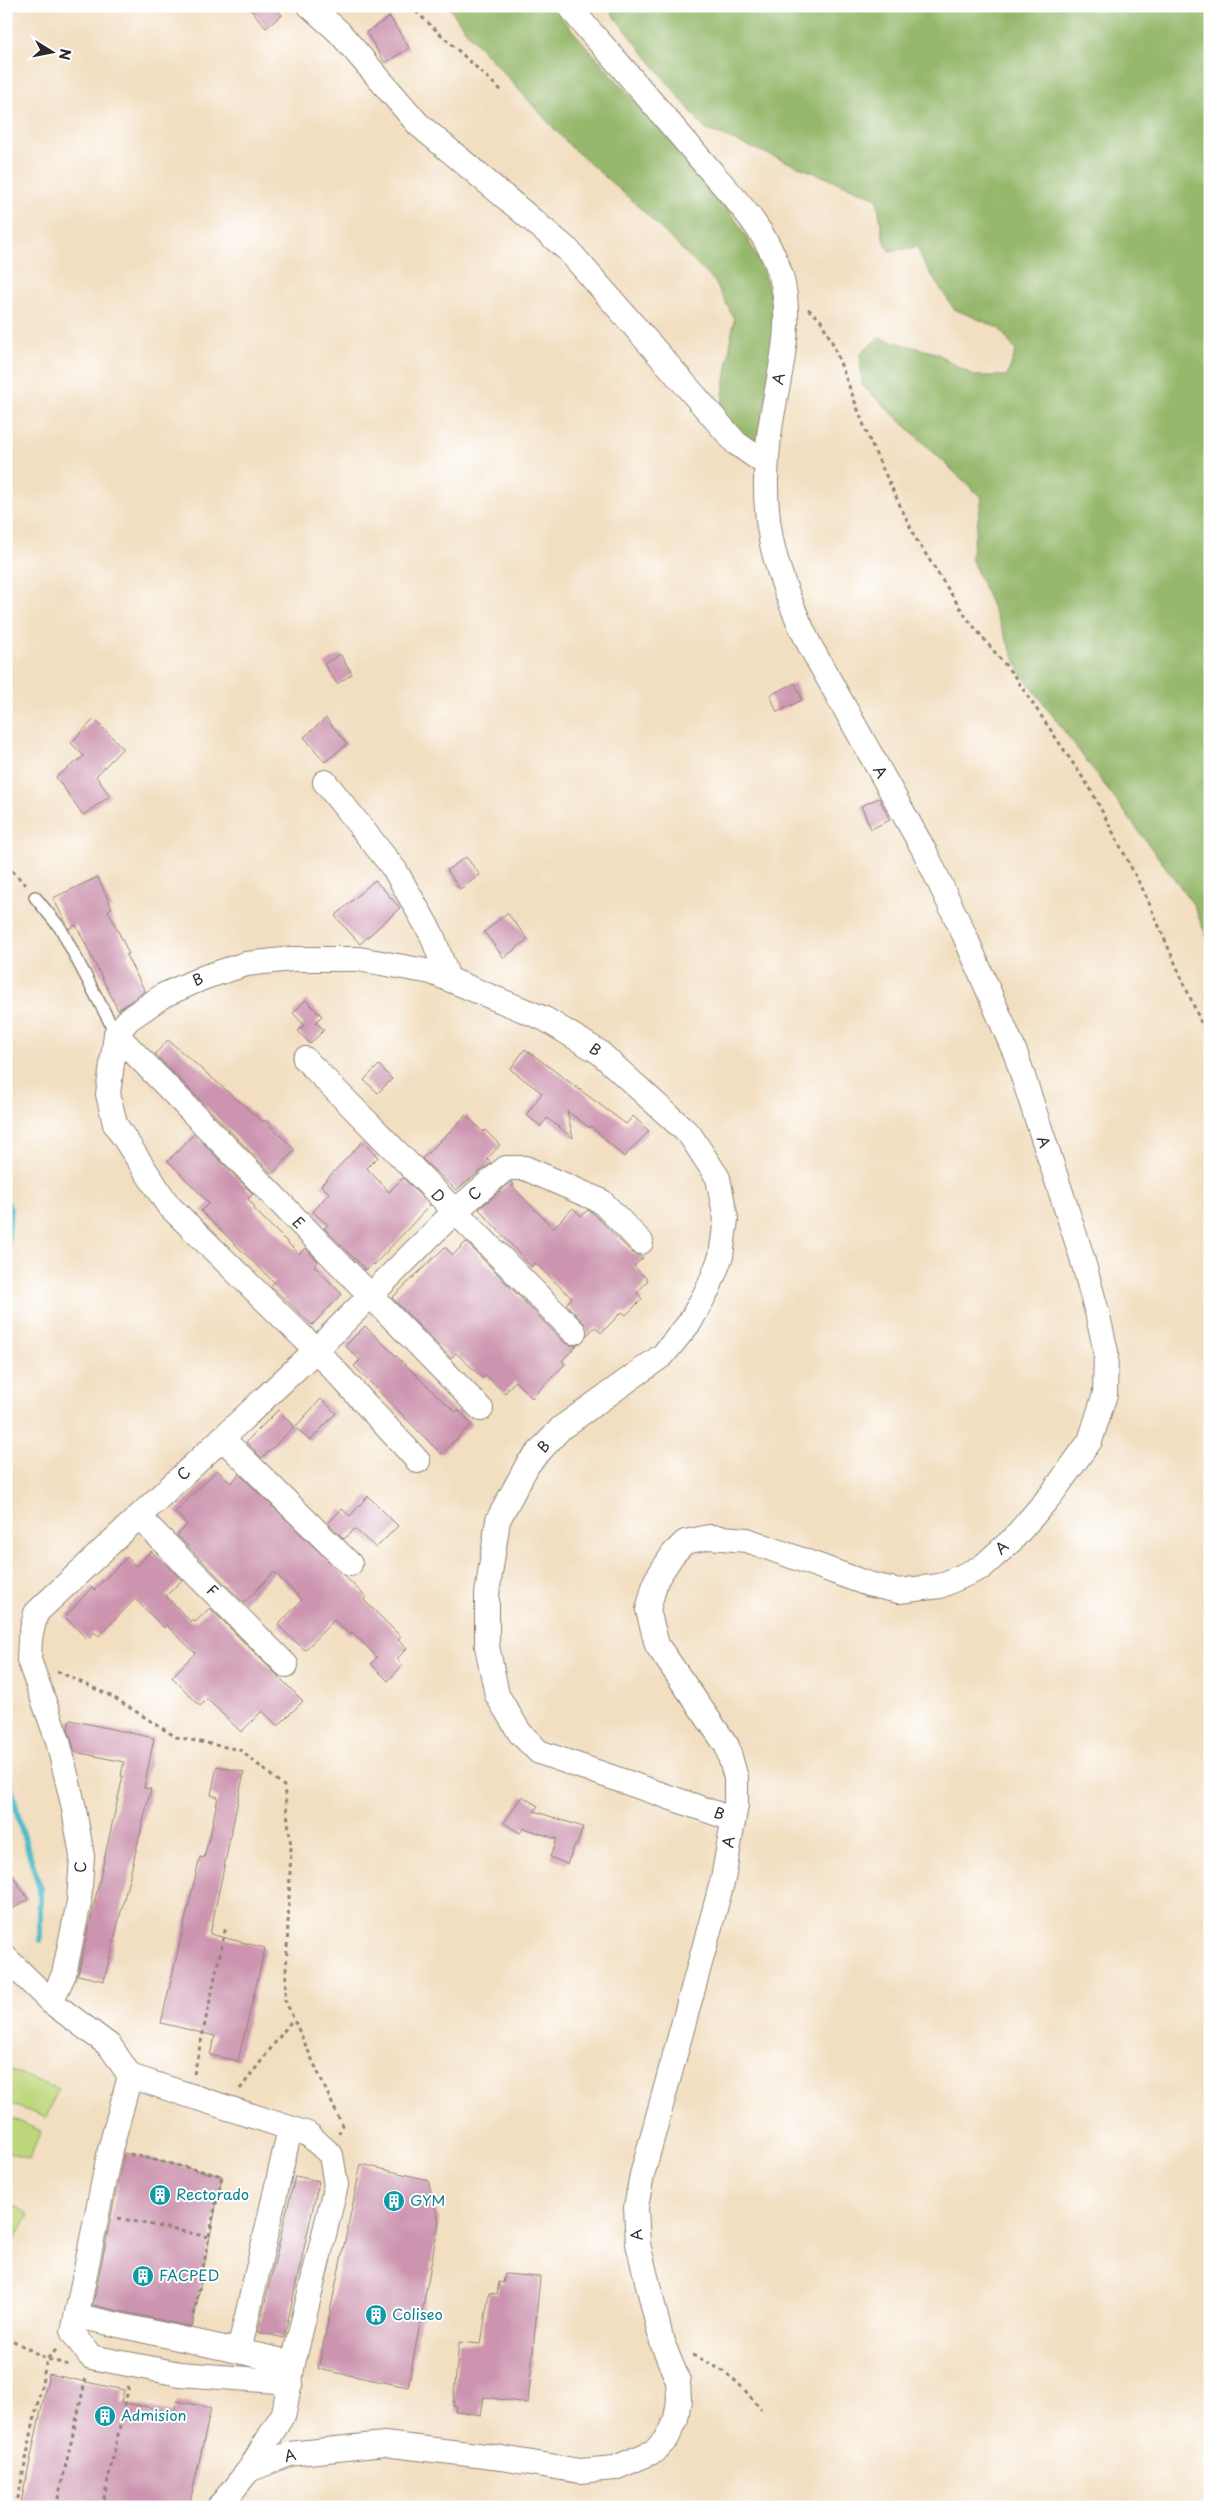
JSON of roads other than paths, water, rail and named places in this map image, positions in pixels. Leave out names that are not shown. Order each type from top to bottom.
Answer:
[{"type":"street","points":[[310,6],[339,32],[418,124],[568,250],[736,443],[766,464]]},
{"type":"street","name":"A","points":[[249,2470],[289,2454],[384,2444],[502,2458],[580,2471],[615,2468],[655,2451],[667,2438],[676,2419],[679,2400],[678,2381],[662,2342],[638,2244],[636,2207],[642,2175],[723,1879],[732,1819],[736,1805],[736,1778],[727,1746],[657,1645],[648,1610],[656,1580],[673,1554],[685,1542],[709,1537],[747,1540],[868,1584],[899,1591],[940,1586],[982,1567],[1012,1540],[1051,1495],[1090,1441],[1105,1394],[1106,1352],[1082,1254],[1016,1055],[964,934],[925,852],[809,644],[792,609],[775,562],[765,509],[766,464],[782,367],[786,306],[778,269],[749,215],[570,6]]},
{"type":"street","points":[[325,782],[395,870],[432,935],[448,978]]},
{"type":"street","name":"B","points":[[116,1034],[129,1019],[164,995],[205,977],[246,964],[292,959],[359,959],[431,972],[545,1019],[599,1052],[690,1135],[718,1178],[726,1219],[721,1256],[709,1287],[690,1322],[663,1355],[561,1428],[528,1464],[498,1520],[487,1594],[487,1646],[497,1695],[520,1734],[539,1752],[732,1819]]},
{"type":"street","points":[[116,1034],[108,1094],[115,1124],[168,1205],[316,1350],[418,1461]]},
{"type":"street","name":"E","points":[[116,1034],[481,1409]]},
{"type":"street","name":"D","points":[[305,1058],[454,1212],[574,1332]]},
{"type":"street","name":"C","points":[[51,2002],[64,1974],[79,1902],[82,1856],[73,1804],[58,1742],[29,1660],[30,1638],[36,1613],[316,1350],[454,1212],[506,1168],[525,1168],[601,1201],[642,1242]]},
{"type":"street","points":[[222,1438],[350,1564]]},
{"type":"street","name":"F","points":[[139,1517],[286,1666]]},
{"type":"street","points":[[6,1958],[51,2002],[110,2046],[130,2076],[227,2106],[308,2134],[332,2155],[336,2185],[284,2413],[249,2470],[219,2507]]},
{"type":"street","points":[[130,2076],[110,2150],[75,2325],[92,2357],[180,2374],[292,2372]]},
{"type":"street","points":[[239,2351],[290,2129]]},
{"type":"street","points":[[75,2325],[190,2341],[239,2351],[292,2372]]},
{"type":"street","points":[[180,2374],[190,2341]]},
{"type":"lane","points":[[35,897],[61,928],[116,1034]]},
{"type":"waterway","points":[[6,1201],[10,1209],[6,1259]]},
{"type":"waterway","points":[[6,1763],[19,1821],[40,1888],[40,1940]]},
{"type":"place","name":"Rectorado","points":[[160,2195]]},
{"type":"place","name":"GYM","points":[[394,2201]]},
{"type":"place","name":"FACPED","points":[[143,2276]]},
{"type":"place","name":"Coliseo","points":[[376,2315]]},
{"type":"place","name":"Admision","points":[[105,2416]]}]
